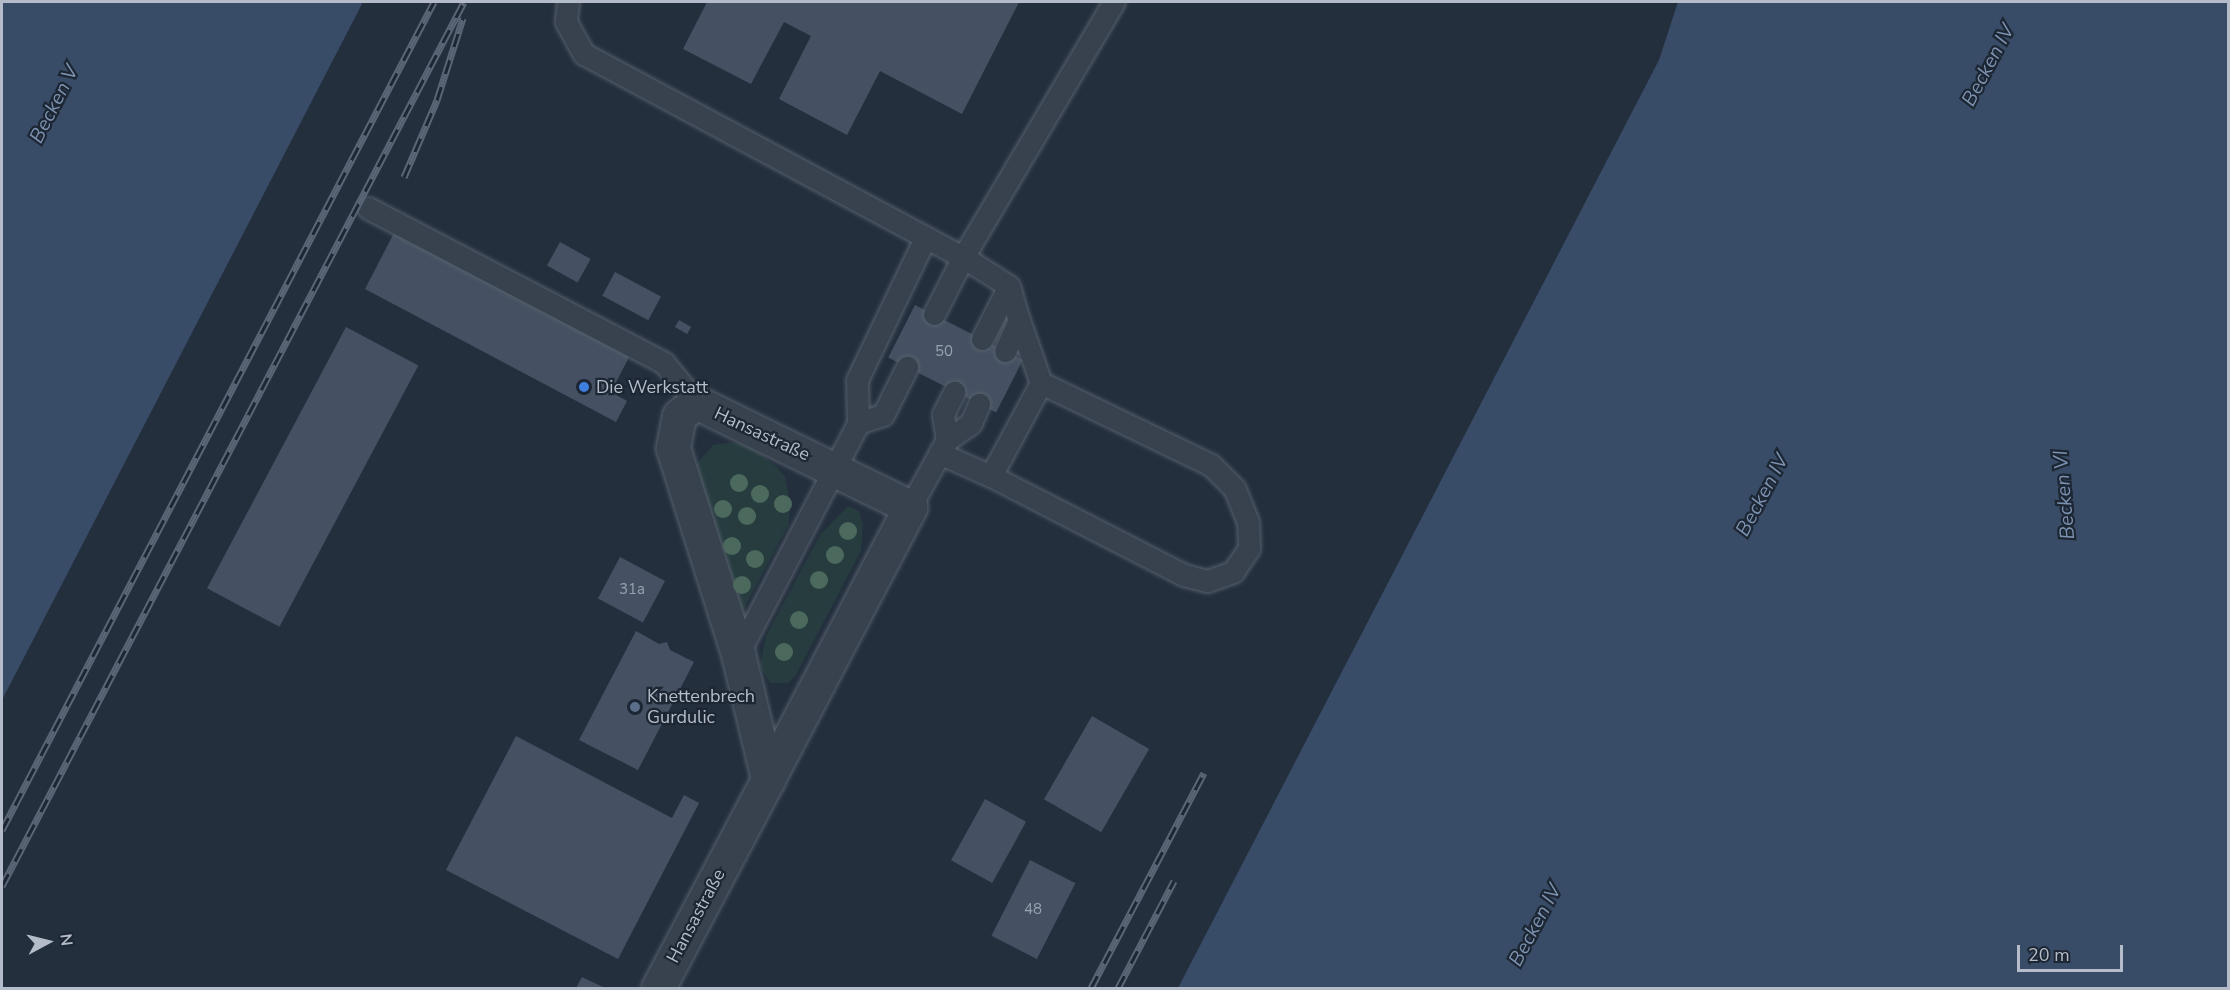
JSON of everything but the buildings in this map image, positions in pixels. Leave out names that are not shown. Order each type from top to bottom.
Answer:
[{"type":"street","name":"Hansastraße","points":[[658,988],[768,779],[910,507],[696,402],[679,416],[673,447],[738,654],[768,779]]},
{"type":"lane","points":[[568,2],[566,22],[584,54],[963,257],[1009,286],[1041,383],[1211,465],[1235,489],[1248,522],[1249,548],[1233,572],[1207,581],[1184,575],[991,476],[943,446]]},
{"type":"lane","points":[[934,314],[963,257],[1114,2]]},
{"type":"lane","points":[[368,208],[664,363],[696,402]]},
{"type":"lane","points":[[738,654],[858,423],[857,380],[925,238]]},
{"type":"lane","points":[[982,339],[1009,286]]},
{"type":"lane","points":[[1005,351],[1019,320]]},
{"type":"lane","points":[[858,423],[883,416],[907,367]]},
{"type":"lane","points":[[991,476],[1041,383]]},
{"type":"lane","points":[[943,446],[943,414],[954,392]]},
{"type":"lane","points":[[910,507],[943,446],[971,423],[979,404]]},
{"type":"green space","points":[[734,442],[753,448],[776,466],[785,477],[790,502],[789,524],[741,614],[695,466],[713,445]]},
{"type":"green space","points":[[848,506],[859,511],[863,524],[861,551],[796,675],[788,683],[770,683],[760,666],[766,636],[820,535]]},
{"type":"water","name":"Becken V","points":[[2,2],[363,2],[2,700]]},
{"type":"water","points":[[1678,2],[2228,2],[2228,988],[1178,988],[1659,60]]},
{"type":"railway","points":[[2,830],[434,2]]},
{"type":"railway","points":[[2,886],[464,2]]},
{"type":"railway","points":[[404,177],[437,100],[463,18]]},
{"type":"railway","points":[[1091,988],[1204,773]]},
{"type":"railway","points":[[1118,988],[1174,881]]},
{"type":"place","name":"Die Werkstatt","points":[[584,387]]},
{"type":"place","name":"Knettenbrech Gurdulic","points":[[635,707]]},
{"type":"water label","name":"Becken IV","points":[[1988,65]]},
{"type":"water label","name":"Becken IV","points":[[1762,495]]},
{"type":"water label","name":"Becken VI","points":[[2064,495]]},
{"type":"water label","name":"Becken IV","points":[[1535,925]]}]
